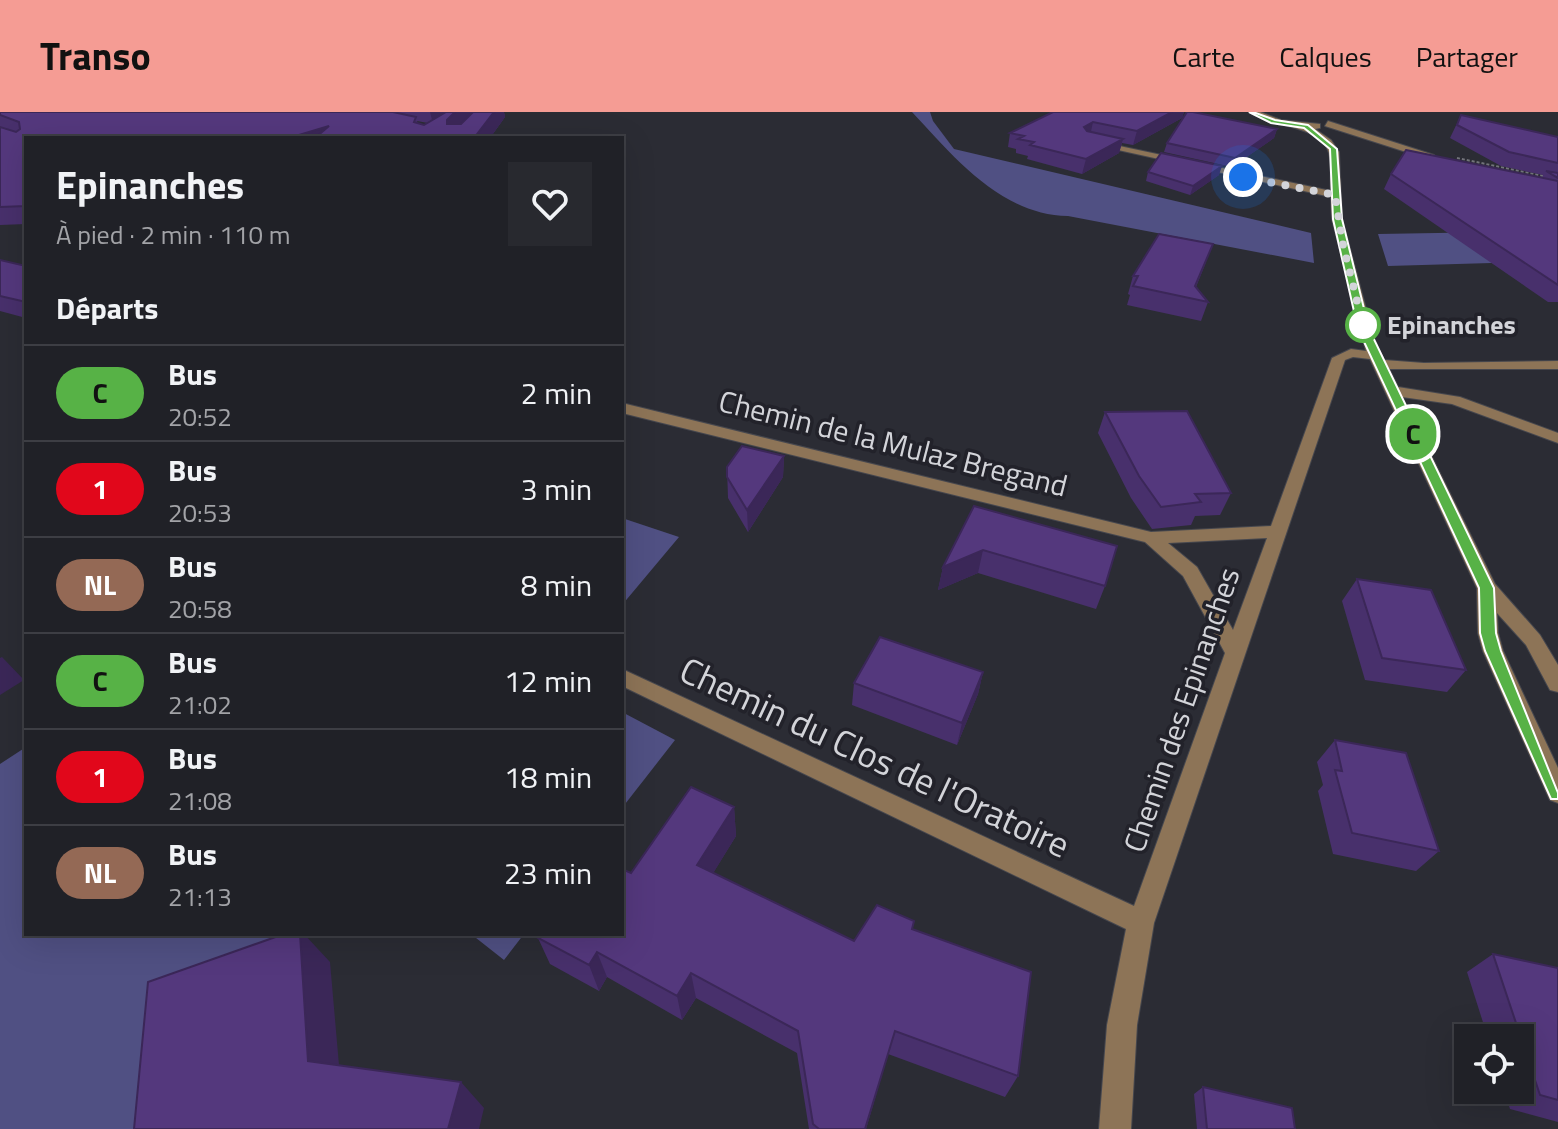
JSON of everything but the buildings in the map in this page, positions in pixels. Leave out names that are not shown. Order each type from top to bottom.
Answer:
[{"type":"street","points":[[1253,112],[1273,122],[1306,126],[1336,121],[1330,112]]},
{"type":"street","points":[[1328,124],[1437,158]]},
{"type":"street","points":[[1306,126],[1333,149],[1340,232],[1361,319],[1377,360],[1487,588],[1533,640],[1558,684]]},
{"type":"street","points":[[1089,142],[1335,195]]},
{"type":"street","name":"Chemin des Epinanches","points":[[1115,1129],[1117,1058],[1125,985],[1141,923],[1339,358],[1351,353],[1377,360]]},
{"type":"street","points":[[1377,360],[1424,367],[1558,365]]},
{"type":"street","points":[[1393,391],[1455,400],[1558,438]]},
{"type":"street","name":"Chemin de la Mulaz Bregand","points":[[624,408],[1151,538],[1278,532]]},
{"type":"street","name":"Chemin de la Mulaz Bregand","points":[[1151,538],[1190,572],[1236,653]]},
{"type":"street","points":[[1487,588],[1488,633],[1493,651],[1558,793]]},
{"type":"street","name":"Chemin du Clos de l'Oratoire","points":[[624,678],[1141,923]]},
{"type":"path","points":[[1450,156],[1558,179]]},
{"type":"shaded area","points":[[912,112],[930,112],[954,149],[1311,233],[1314,263],[1044,213],[1021,206],[1000,195],[962,164]]},
{"type":"shaded area","points":[[1553,231],[1558,261],[1388,266],[1378,234]]},
{"type":"shaded area","points":[[624,519],[679,537],[624,603]]},
{"type":"shaded area","points":[[624,713],[675,740],[624,805]]},
{"type":"shaded area","points":[[24,748],[24,936],[296,936],[155,1129],[0,1129],[0,764]]},
{"type":"shaded area","points":[[474,936],[522,936],[504,960]]},
{"type":"bus line","name":"C","points":[[1253,112],[1273,122],[1306,126],[1332,145],[1337,219],[1364,329],[1487,588],[1486,617],[1493,651],[1558,793]]},
{"type":"place","name":"Epinanches","points":[[1363,325]]},
{"type":"route","points":[[1243,177],[1335,195],[1337,219],[1364,329],[1363,325]]}]
